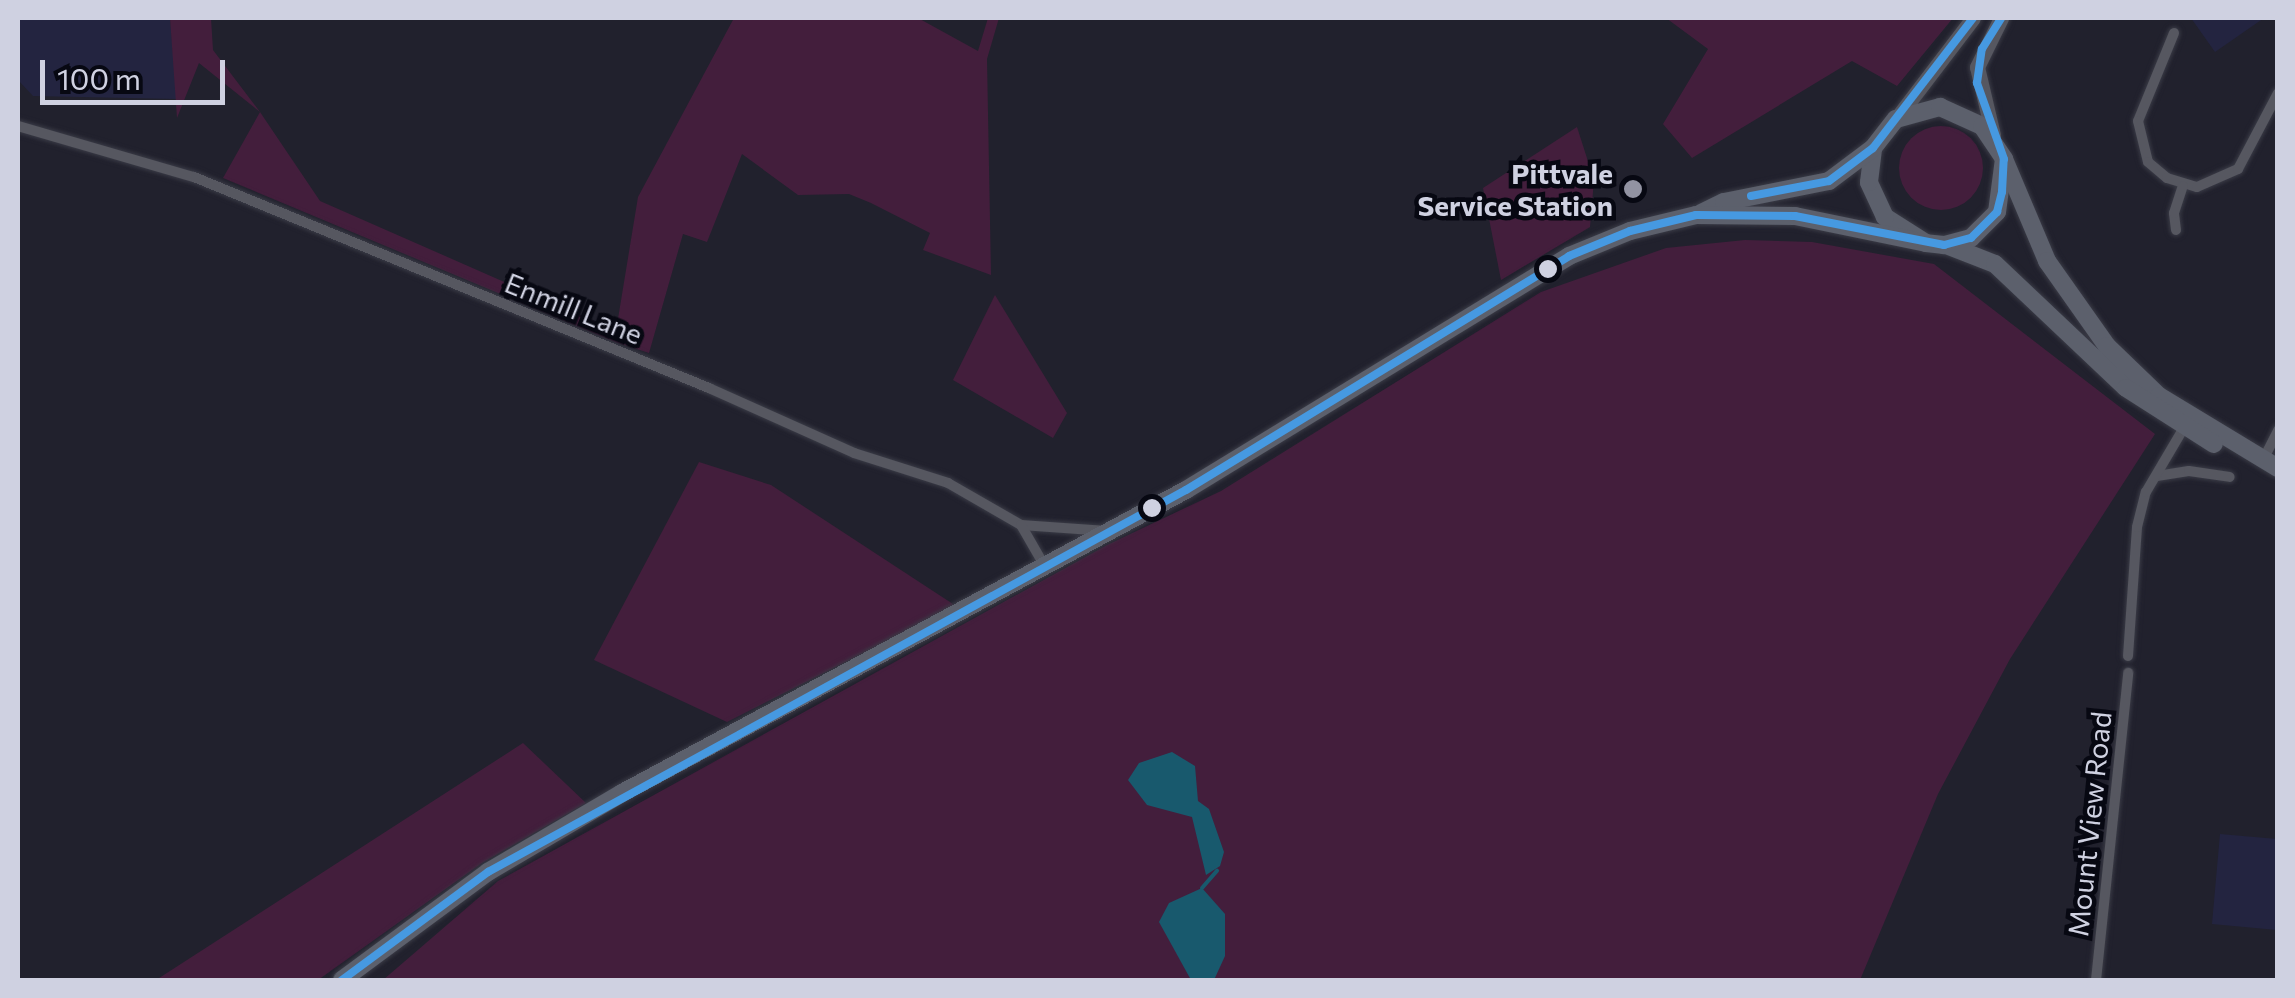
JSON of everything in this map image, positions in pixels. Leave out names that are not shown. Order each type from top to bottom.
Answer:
[{"type":"main road","points":[[1696,216],[1724,202],[1828,181],[1873,148],[1974,18]]},
{"type":"main road","points":[[2001,18],[1977,68],[2000,151],[2068,294],[2107,346],[2159,396],[2270,466]]},
{"type":"main road","points":[[1873,148],[1874,197],[1885,217],[1935,244],[1971,238],[1997,212],[2000,151],[1982,126],[1953,110],[1920,109],[1896,119]]},
{"type":"main road","points":[[342,980],[488,872],[571,822],[1109,531],[1569,256],[1630,231],[1696,216],[1795,216],[1935,244],[1996,264],[2126,388],[2187,429],[2270,466]]},
{"type":"street","points":[[2174,33],[2142,104],[2138,139],[2156,171],[2184,186],[2211,184],[2238,169],[2278,93]]},
{"type":"street","name":"Enmill Lane","points":[[18,126],[194,177],[709,388],[854,454],[948,483],[1021,525],[1109,531]]},
{"type":"street","points":[[2176,230],[2174,213],[2184,186]]},
{"type":"street","points":[[2128,656],[2137,527],[2156,476],[2187,429],[2186,419],[2159,396]]},
{"type":"street","points":[[2270,466],[2278,430]]},
{"type":"street","points":[[2156,476],[2189,470],[2230,477]]},
{"type":"street","points":[[1021,525],[1044,565]]},
{"type":"street","name":"Mount View Road","points":[[2096,980],[2128,673]]},
{"type":"shaded area","points":[[18,18],[170,18],[177,99],[33,96],[18,80]]},
{"type":"shaded area","points":[[170,18],[211,18],[213,50],[260,112],[199,63],[177,118]]},
{"type":"shaded area","points":[[734,18],[918,18],[978,51],[988,18],[999,18],[987,59],[991,275],[923,250],[930,233],[871,203],[849,194],[798,195],[742,154],[707,242],[683,234],[649,353],[223,178],[260,112],[320,201],[616,331],[638,197]]},
{"type":"shaded area","points":[[1666,18],[1953,18],[1897,86],[1852,61],[1692,158],[1663,124],[1708,49]]},
{"type":"shaded area","points":[[2191,18],[2264,18],[2215,52]]},
{"type":"shaded area","points":[[1941,126],[1964,133],[1976,145],[1983,168],[1976,191],[1964,203],[1941,210],[1918,203],[1906,191],[1899,168],[1906,145],[1918,133]]},
{"type":"shaded area","points":[[1577,127],[1594,180],[1590,227],[1501,280],[1483,188]]},
{"type":"shaded area","points":[[1745,240],[1812,242],[1934,264],[2155,434],[2010,659],[1938,794],[1860,980],[383,980],[498,881],[1107,545],[1221,491],[1541,292],[1666,248]]},
{"type":"shaded area","points":[[995,295],[1067,413],[1053,438],[953,380]]},
{"type":"shaded area","points":[[699,462],[771,485],[956,606],[727,722],[594,660]]},
{"type":"shaded area","points":[[523,743],[586,803],[482,863],[318,980],[156,980]]},
{"type":"shaded area","points":[[1172,752],[1195,766],[1198,801],[1209,809],[1224,852],[1220,866],[1206,875],[1192,817],[1147,805],[1128,780],[1139,763]]},
{"type":"shaded area","points":[[2220,834],[2277,839],[2277,930],[2212,924]]},
{"type":"shaded area","points":[[1202,888],[1225,914],[1225,956],[1214,980],[1191,980],[1159,922],[1169,903]]},
{"type":"waterway","points":[[1202,888],[1217,871]]},
{"type":"transit line","points":[[1751,196],[1829,181],[1873,148],[1973,18]]},
{"type":"transit line","points":[[342,980],[488,872],[1186,490],[1569,256],[1630,231],[1696,215],[1795,216],[1944,245],[1971,238],[1997,212],[2002,192],[2004,159],[1977,83],[1982,49],[2001,18]]},
{"type":"place","name":"Pittvale Service Station","points":[[1633,189]]}]
